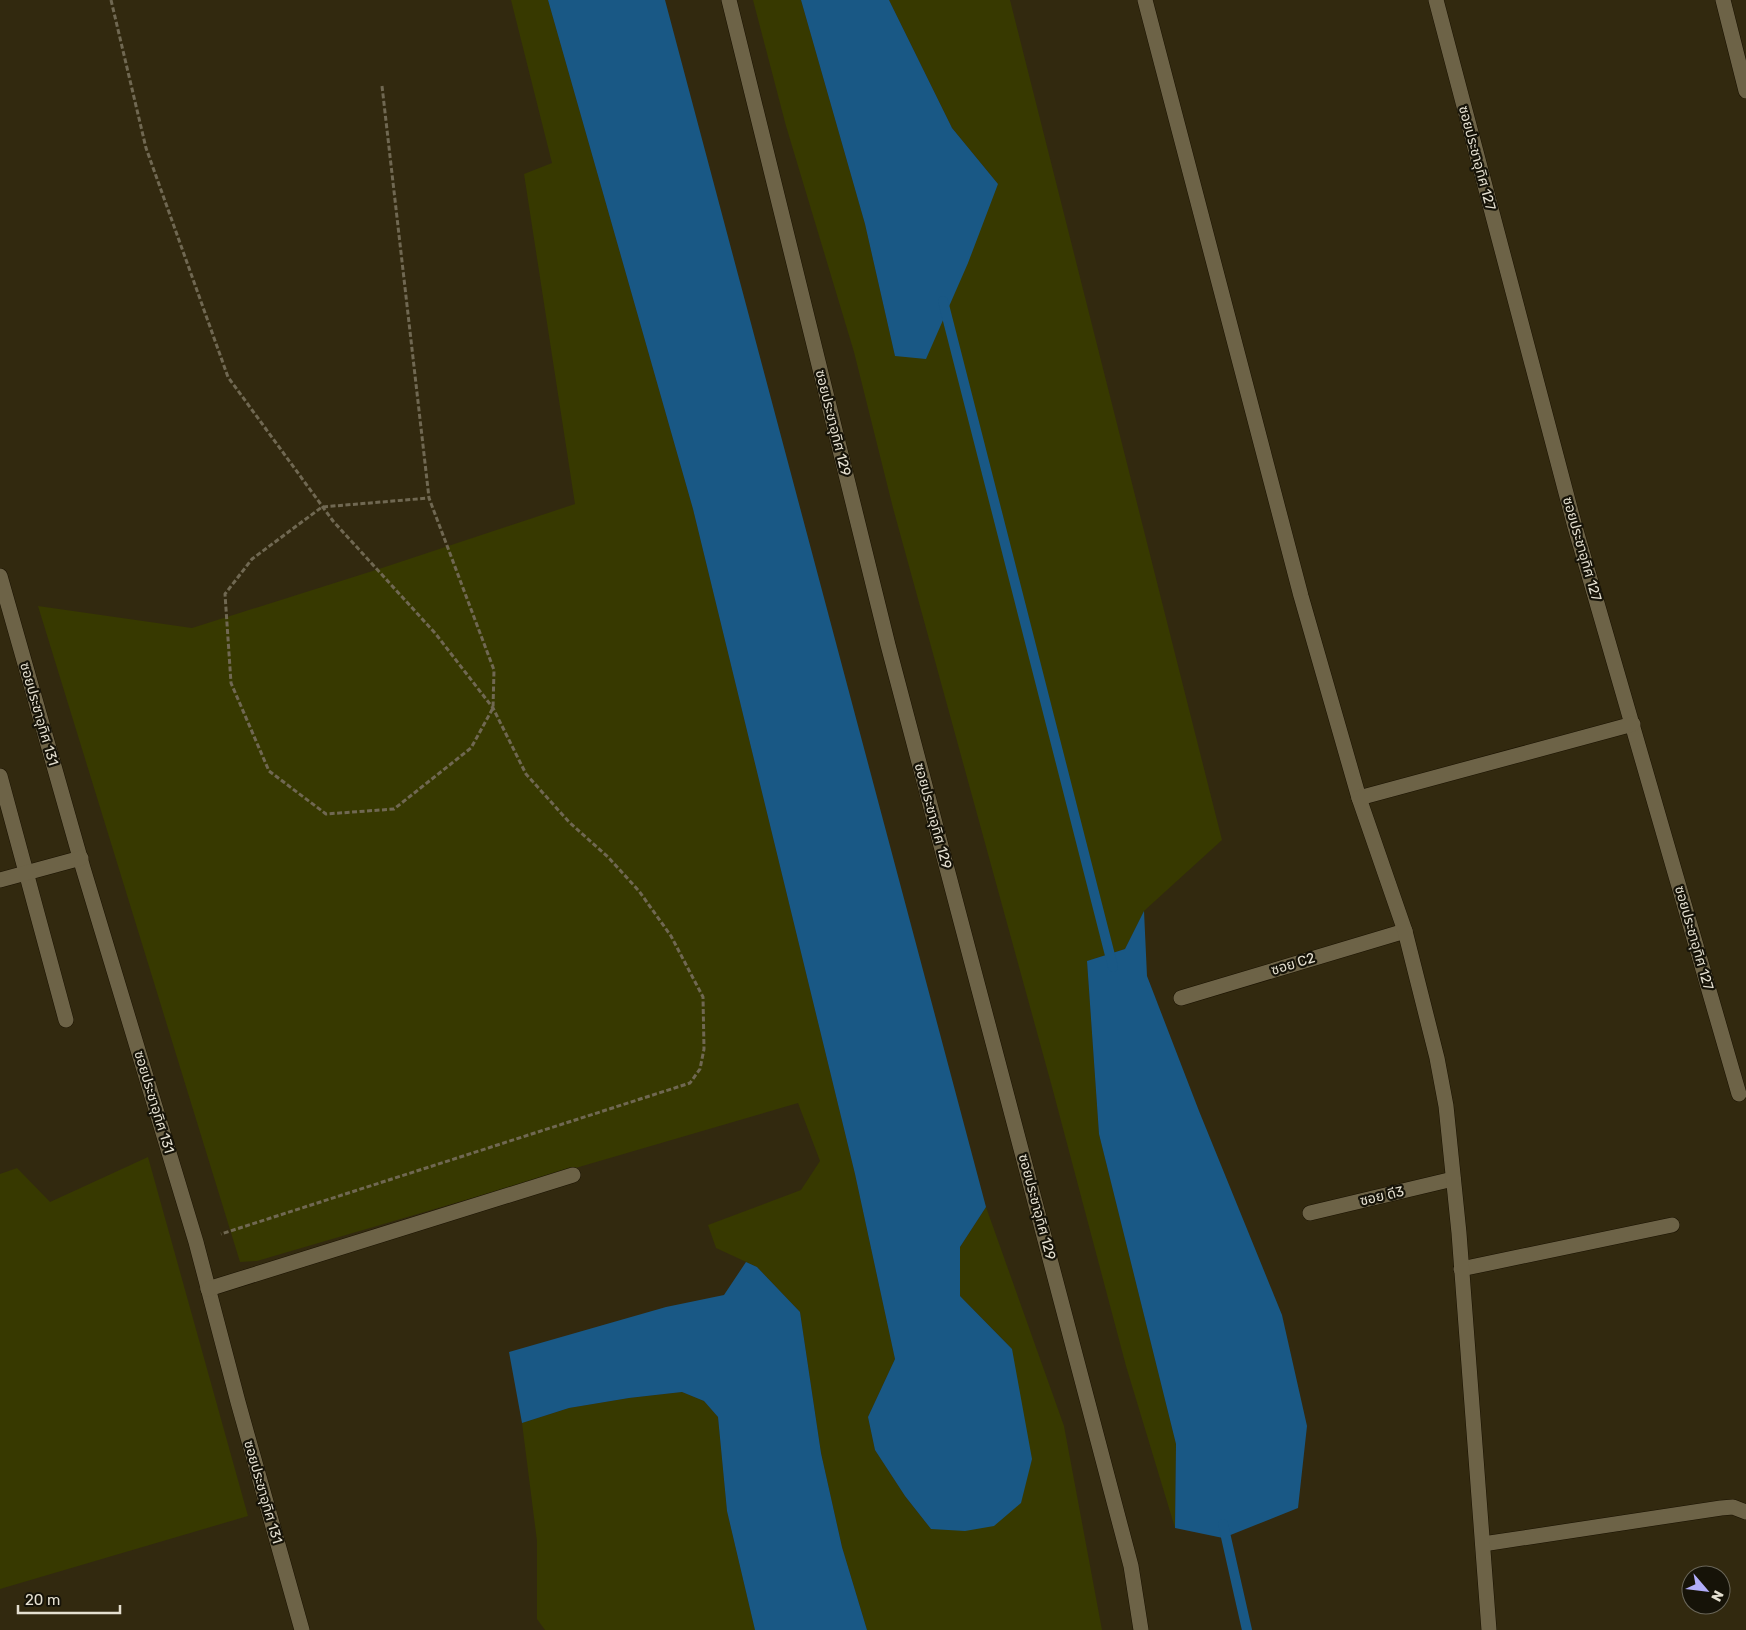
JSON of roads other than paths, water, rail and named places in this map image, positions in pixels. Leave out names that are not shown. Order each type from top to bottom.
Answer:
[{"type":"street","name":"ซอยประชาอุทิศ 129","points":[[729,0],[888,645],[1131,1566],[1141,1630]]},
{"type":"street","points":[[1145,0],[1300,596],[1359,798],[1405,931],[1437,1058],[1446,1106],[1453,1180],[1489,1630]]},
{"type":"street","name":"ซอยประชาอุทิศ 127","points":[[1436,0],[1572,518],[1739,1094]]},
{"type":"street","points":[[1723,0],[1746,90]]},
{"type":"street","name":"ซอยประชาอุทิศ 131","points":[[0,576],[81,858],[196,1242],[302,1630]]},
{"type":"street","points":[[1359,798],[1633,724]]},
{"type":"street","points":[[0,776],[66,1020]]},
{"type":"street","points":[[0,880],[81,858]]},
{"type":"street","name":"ซอย C2","points":[[1181,998],[1405,931]]},
{"type":"street","points":[[208,1289],[573,1175]]},
{"type":"street","name":"ซอย ดี3","points":[[1310,1213],[1453,1180]]},
{"type":"street","points":[[1461,1269],[1672,1225]]},
{"type":"street","points":[[1483,1544],[1721,1508],[1733,1507],[1746,1512]]},
{"type":"water","points":[[548,0],[665,0],[986,1207],[960,1247],[960,1296],[1012,1349],[1032,1459],[1021,1503],[994,1526],[965,1531],[931,1529],[905,1496],[875,1450],[868,1417],[895,1359],[855,1174],[693,509]]},
{"type":"water","points":[[801,0],[889,0],[952,128],[998,184],[968,263],[926,359],[895,356],[865,224]]},
{"type":"water","points":[[1144,911],[1147,976],[1199,1111],[1282,1315],[1307,1426],[1298,1508],[1223,1538],[1175,1528],[1176,1444],[1099,1134],[1087,961],[1125,949]]},
{"type":"water","points":[[746,1262],[757,1267],[800,1312],[821,1453],[842,1547],[867,1630],[755,1630],[727,1511],[718,1417],[704,1401],[682,1392],[629,1398],[569,1408],[522,1423],[509,1352],[666,1307],[724,1295]]},
{"type":"waterway","points":[[943,301],[1113,967]]},
{"type":"waterway","points":[[1223,1524],[1247,1630]]}]
